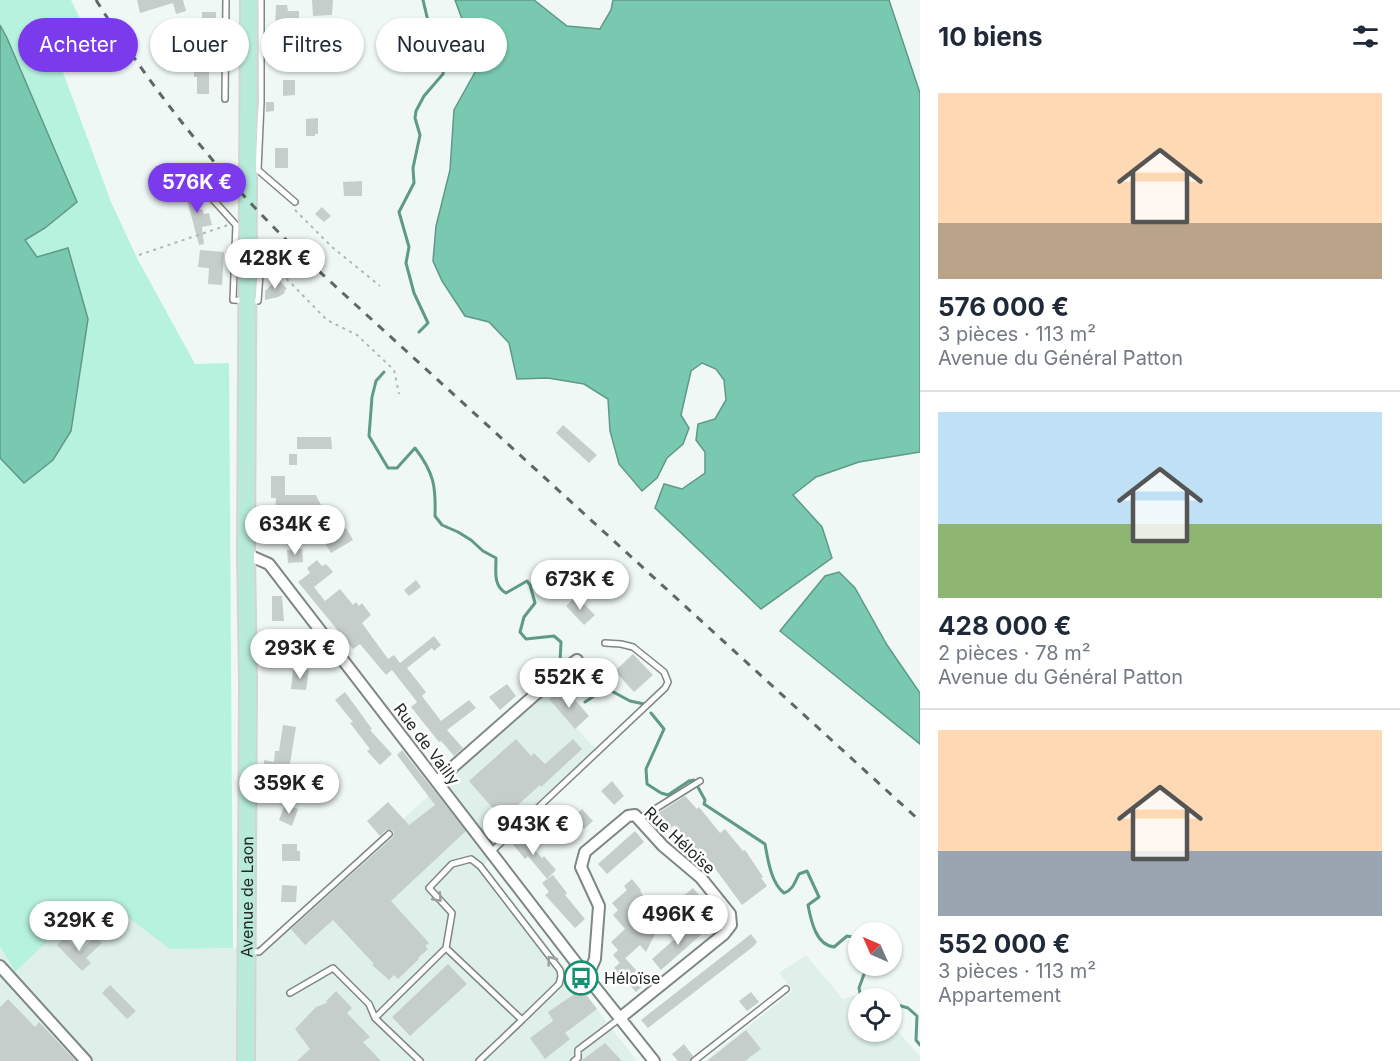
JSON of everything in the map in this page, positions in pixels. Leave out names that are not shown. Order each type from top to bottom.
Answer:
[{"type":"main road","name":"Avenue de Laon","points":[[246,1061],[246,554],[249,302],[255,103],[249,0]]},
{"type":"street","name":"Rue de Vailly","points":[[246,554],[269,564],[586,977],[654,1061]]},
{"type":"street","points":[[436,781],[577,660]]},
{"type":"street","name":"Rue Héloïse","points":[[586,977],[595,959],[599,906],[581,867],[585,852],[628,816],[635,815],[663,846],[701,878],[730,914],[730,925],[724,934],[620,1018]]},
{"type":"street","points":[[0,966],[86,1061]]},
{"type":"lane","points":[[225,99],[226,0]]},
{"type":"lane","points":[[261,0],[255,103],[258,170],[294,202]]},
{"type":"lane","points":[[198,183],[236,225],[233,300],[258,301],[261,261]]},
{"type":"lane","points":[[491,852],[665,688],[668,682],[664,672],[633,647],[605,642]]},
{"type":"lane","points":[[639,819],[700,781]]},
{"type":"lane","points":[[247,951],[259,952],[389,834]]},
{"type":"lane","points":[[375,1018],[446,948],[452,913],[429,888],[452,864],[471,859],[480,866],[560,970],[561,976],[559,984],[479,1061]]},
{"type":"lane","points":[[446,948],[522,1020]]},
{"type":"lane","points":[[290,993],[333,968],[369,1004],[375,1018],[420,1061]]},
{"type":"lane","points":[[694,1061],[786,988]]},
{"type":"lane","points":[[574,1061],[578,1058],[578,1050],[620,1018]]},
{"type":"path","points":[[294,202],[295,211],[332,247],[380,286]]},
{"type":"path","points":[[139,255],[227,225]]},
{"type":"path","points":[[261,261],[278,270],[327,320],[357,335],[394,370],[399,394]]},
{"type":"shaded area","points":[[0,0],[71,0],[80,18],[18,18],[18,72],[63,72],[111,202],[138,260],[195,364],[229,363],[233,948],[170,949],[123,914],[63,927],[15,972],[0,946]]},
{"type":"shaded area","points":[[455,0],[534,0],[567,26],[600,29],[611,10],[613,0],[889,0],[920,93],[920,452],[859,462],[816,477],[793,495],[822,527],[832,558],[761,609],[655,508],[664,484],[682,489],[705,473],[705,452],[696,440],[698,424],[715,419],[726,400],[724,380],[716,369],[702,363],[691,371],[681,415],[689,428],[683,444],[667,458],[657,478],[642,491],[619,464],[610,431],[608,399],[584,384],[548,378],[517,379],[509,343],[489,322],[465,316],[442,281],[433,261],[436,226],[450,170],[454,110],[475,72],[507,72],[507,18],[462,18]]},
{"type":"shaded area","points":[[0,25],[18,64],[18,72],[22,72],[77,202],[45,228],[25,240],[37,257],[68,248],[88,319],[71,431],[53,460],[24,483],[0,458]]},
{"type":"shaded area","points":[[839,572],[855,588],[887,645],[920,693],[920,744],[780,631],[825,576]]},
{"type":"shaded area","points":[[544,692],[600,754],[484,864],[637,1061],[0,1061],[0,946],[15,972],[63,927],[123,914],[170,949],[263,945]]},
{"type":"shaded area","points":[[806,955],[843,999],[848,998],[848,1042],[902,1042],[902,1036],[920,1056],[920,1061],[705,1061],[793,991],[779,973]]},
{"type":"building","points":[[137,0],[183,0],[186,11],[176,14],[173,3],[140,13]]},
{"type":"building","points":[[312,0],[333,0],[332,15],[313,16]]},
{"type":"building","points":[[276,5],[287,5],[288,11],[299,11],[299,18],[276,18]]},
{"type":"building","points":[[202,12],[216,12],[216,18],[202,18]]},
{"type":"building","points":[[194,72],[209,72],[209,94],[197,94],[197,77],[194,77]]},
{"type":"building","points":[[283,80],[295,80],[295,95],[283,96]]},
{"type":"building","points":[[266,102],[274,102],[274,111],[266,112]]},
{"type":"building","points":[[318,118],[318,134],[306,136],[306,119]]},
{"type":"building","points":[[275,148],[288,148],[288,168],[275,168]]},
{"type":"building","points":[[362,181],[362,196],[344,196],[343,182]]},
{"type":"building","points":[[194,185],[199,192],[194,195],[198,210],[202,209],[204,214],[209,213],[212,225],[202,227],[204,244],[199,245],[184,188]]},
{"type":"building","points":[[322,207],[331,216],[324,222],[315,214]]},
{"type":"building","points":[[200,250],[224,252],[222,285],[208,284],[209,268],[198,267]]},
{"type":"building","points":[[278,278],[287,289],[285,293],[265,300],[265,291]]},
{"type":"building","points":[[563,425],[597,455],[589,463],[556,433]]},
{"type":"building","points":[[297,437],[331,437],[332,449],[297,449]]},
{"type":"building","points":[[289,454],[297,454],[297,465],[289,465]]},
{"type":"building","points":[[271,476],[285,476],[285,495],[316,495],[321,505],[306,513],[306,519],[275,517],[276,498],[271,498]]},
{"type":"building","points":[[346,528],[353,540],[331,553],[324,542]]},
{"type":"building","points":[[302,549],[303,562],[288,563],[287,550]]},
{"type":"building","points":[[317,560],[322,566],[326,564],[333,572],[314,587],[325,601],[340,589],[353,605],[356,602],[359,606],[362,603],[371,615],[362,623],[388,659],[394,655],[400,663],[434,636],[441,645],[434,651],[432,648],[407,668],[426,692],[422,696],[441,721],[469,700],[476,708],[447,730],[463,748],[454,756],[441,741],[439,742],[411,707],[417,702],[392,670],[386,675],[360,644],[353,649],[298,582],[310,573],[307,568]]},
{"type":"building","points":[[416,580],[421,587],[409,596],[404,590]]},
{"type":"building","points":[[272,596],[282,596],[284,621],[272,621]]},
{"type":"building","points":[[576,596],[595,615],[584,625],[566,606]]},
{"type":"building","points":[[271,649],[284,649],[284,654],[288,654],[288,662],[271,662]]},
{"type":"building","points":[[633,654],[653,675],[634,692],[615,671]]},
{"type":"building","points":[[293,670],[309,670],[306,690],[291,689]]},
{"type":"building","points":[[507,684],[516,696],[500,710],[489,697]]},
{"type":"building","points":[[560,690],[572,704],[575,700],[589,716],[575,729],[549,699]]},
{"type":"building","points":[[345,692],[372,729],[370,730],[392,754],[380,765],[367,751],[370,749],[350,723],[353,722],[335,700]]},
{"type":"building","points":[[283,725],[296,727],[288,776],[310,779],[307,792],[286,787],[284,796],[274,792],[275,783],[264,781],[264,760],[274,762],[275,751],[279,751]]},
{"type":"building","points":[[516,739],[531,756],[534,753],[545,764],[573,739],[582,749],[502,819],[469,781]]},
{"type":"building","points":[[402,750],[466,831],[391,901],[429,943],[425,946],[428,949],[398,979],[394,975],[389,980],[372,965],[374,964],[333,920],[305,945],[291,929],[393,837],[394,832],[391,830],[386,830],[380,836],[367,821],[388,802],[409,825],[435,805],[397,755]]},
{"type":"building","points":[[612,781],[624,796],[614,805],[601,791]]},
{"type":"building","points":[[685,796],[697,809],[699,807],[720,833],[725,829],[743,851],[745,850],[763,877],[761,878],[767,886],[742,905],[700,848],[695,852],[675,825],[669,829],[658,813]]},
{"type":"building","points":[[285,804],[298,809],[292,826],[279,820]]},
{"type":"building","points":[[582,809],[593,821],[584,829],[573,817]]},
{"type":"building","points":[[635,831],[644,842],[607,874],[598,864]]},
{"type":"building","points":[[519,833],[556,870],[547,879],[528,856],[525,859],[510,841]]},
{"type":"building","points":[[282,844],[297,844],[300,861],[282,861]]},
{"type":"building","points":[[553,875],[567,893],[565,895],[585,919],[575,928],[545,895],[549,892],[542,883]]},
{"type":"building","points":[[632,879],[641,890],[646,899],[644,900],[662,920],[646,952],[640,945],[620,963],[613,955],[618,950],[611,942],[625,929],[613,915],[618,910],[612,903],[627,890],[624,886]]},
{"type":"building","points":[[282,885],[297,886],[296,902],[281,902]]},
{"type":"building","points":[[693,888],[715,913],[698,928],[676,902]]},
{"type":"building","points":[[694,922],[703,933],[661,970],[652,959]]},
{"type":"building","points":[[751,934],[757,942],[754,946],[648,1028],[641,1020]]},
{"type":"building","points":[[95,936],[102,943],[86,958],[91,963],[82,971],[57,945],[65,937],[80,952]]},
{"type":"building","points":[[625,958],[636,970],[633,975],[638,972],[647,982],[636,992],[614,968]]},
{"type":"building","points":[[448,964],[467,984],[410,1036],[392,1017]]},
{"type":"building","points":[[110,985],[136,1011],[127,1019],[102,993]]},
{"type":"building","points":[[582,989],[597,1009],[565,1033],[570,1039],[545,1059],[530,1038],[553,1021],[548,1012]]},
{"type":"building","points":[[336,991],[352,1008],[347,1013],[370,1037],[363,1042],[381,1061],[297,1061],[310,1049],[295,1029],[316,1007],[327,1003],[326,1001]]},
{"type":"building","points":[[751,992],[759,1002],[747,1011],[739,1001]]},
{"type":"building","points":[[8,999],[35,1027],[39,1022],[76,1061],[0,1061],[0,1007]]},
{"type":"building","points":[[746,1030],[761,1049],[745,1061],[707,1061]]},
{"type":"building","points":[[605,1043],[622,1061],[582,1061],[582,1060]]},
{"type":"building","points":[[684,1044],[693,1056],[689,1061],[678,1061],[672,1054]]},
{"type":"waterway","points":[[419,332],[428,323],[414,293],[406,263],[409,247],[399,212],[414,183],[413,168],[420,135],[415,118],[416,111],[424,96],[443,74],[444,67],[432,38],[423,0]]},
{"type":"waterway","points":[[384,372],[376,381],[372,397],[369,436],[388,468],[397,468],[415,448],[433,480],[435,516],[442,525],[458,532],[496,558],[497,582],[506,593],[527,581],[535,603],[524,617],[520,632],[526,639],[554,636],[561,642],[560,662]]},
{"type":"waterway","points":[[566,673],[574,691]]},
{"type":"waterway","points":[[585,702],[606,688],[630,701],[644,704]]},
{"type":"waterway","points":[[651,713],[664,729],[646,769],[647,784],[668,795],[694,780],[705,800],[704,804],[765,844],[773,877],[784,893],[792,888],[799,874],[807,871],[819,897],[808,905],[809,911],[815,931],[823,942],[834,947],[848,936]]},
{"type":"waterway","points":[[859,988],[863,976]]},
{"type":"waterway","points":[[902,1006],[917,1016],[916,1040],[920,1045]]},
{"type":"railway","points":[[96,0],[152,83],[192,135],[235,186],[282,235],[920,821]]},
{"type":"place","name":"Héloïse","points":[[581,978]]}]
